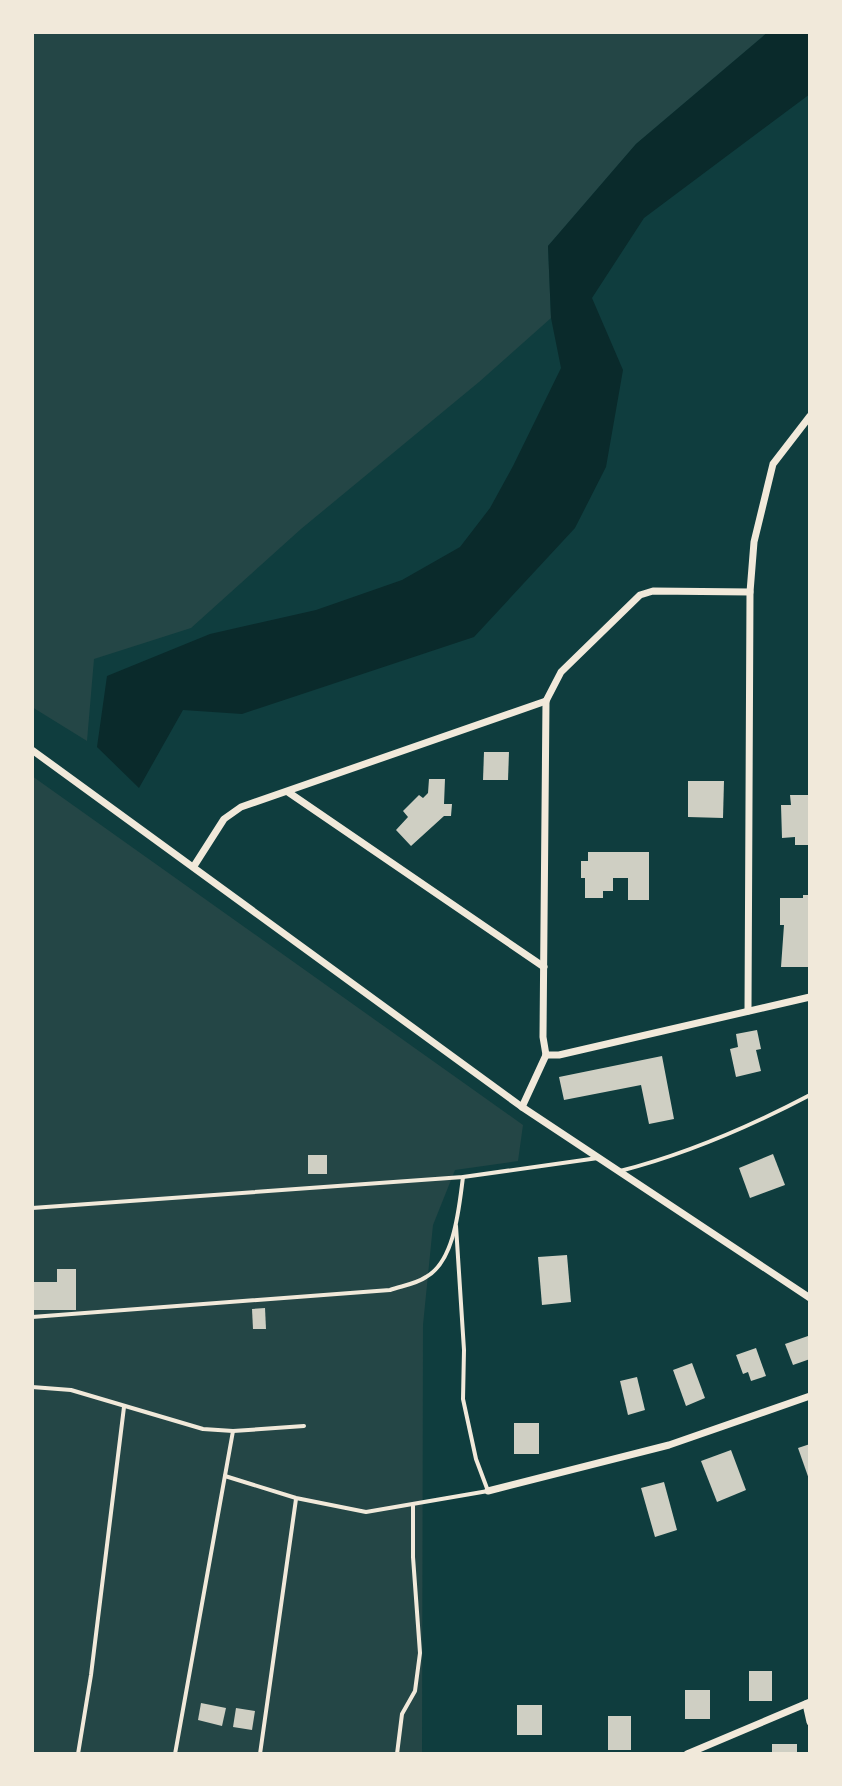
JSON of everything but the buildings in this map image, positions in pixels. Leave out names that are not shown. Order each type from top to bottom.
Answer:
[{"type":"street","points":[[748,1011],[750,592],[754,542],[773,464],[810,416]]},
{"type":"street","points":[[522,1107],[546,1055],[543,1037],[546,701],[561,672],[640,595],[653,591],[750,592]]},
{"type":"street","points":[[194,866],[224,819],[241,807],[546,701]]},
{"type":"street","points":[[32,750],[522,1107],[810,1298]]},
{"type":"street","points":[[288,792],[544,967]]},
{"type":"street","points":[[546,1055],[559,1055],[810,997]]},
{"type":"street","points":[[488,1491],[669,1445],[810,1396]]},
{"type":"street","points":[[687,1754],[808,1703],[810,1722]]},
{"type":"lane","points":[[618,1171],[647,1164],[747,1128],[810,1095]]},
{"type":"lane","points":[[32,1208],[463,1177],[598,1158]]},
{"type":"lane","points":[[225,1476],[296,1498],[366,1512],[488,1491],[476,1459],[463,1399],[464,1350],[456,1226],[463,1177]]},
{"type":"lane","points":[[32,1317],[390,1290],[428,1277],[445,1256],[456,1226]]},
{"type":"lane","points":[[32,1387],[71,1390],[203,1429],[233,1431],[304,1426]]},
{"type":"lane","points":[[78,1754],[91,1675],[124,1407]]},
{"type":"lane","points":[[175,1754],[233,1431]]},
{"type":"lane","points":[[260,1754],[296,1498]]},
{"type":"lane","points":[[397,1754],[402,1714],[415,1691],[420,1653],[413,1557],[413,1506]]},
{"type":"shaded area","points":[[32,32],[768,32],[636,144],[548,246],[551,318],[479,382],[301,529],[191,628],[94,659],[87,741],[32,707]]},
{"type":"shaded area","points":[[768,32],[810,32],[810,94],[644,218],[592,298],[623,370],[606,467],[575,528],[474,637],[242,714],[183,710],[139,788],[97,747],[107,676],[210,634],[316,610],[402,580],[460,547],[490,508],[561,368],[551,318],[548,246],[636,144]]},
{"type":"shaded area","points":[[32,776],[523,1125],[518,1161],[455,1170],[433,1225],[423,1325],[422,1754],[32,1754]]}]
